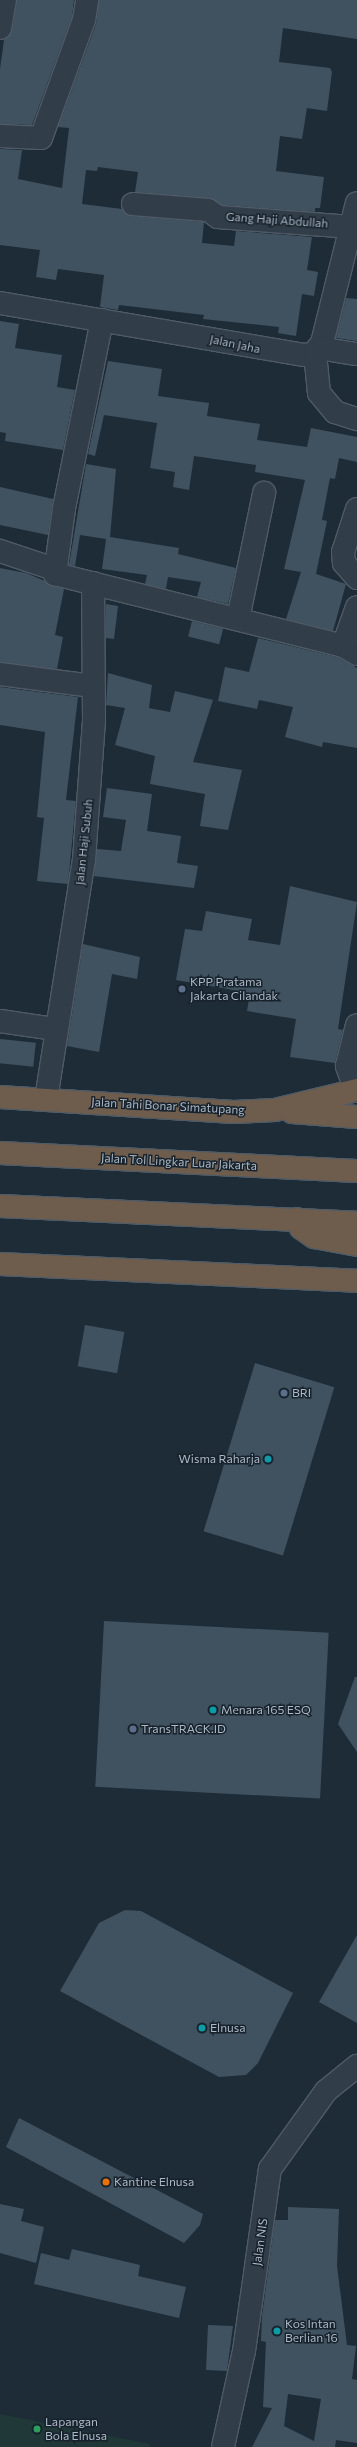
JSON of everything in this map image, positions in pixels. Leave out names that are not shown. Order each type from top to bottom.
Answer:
[{"type":"highway","name":"Jalan Tahi Bonar Simatupang","points":[[0,1097],[234,1112],[275,1110],[356,1090]]},
{"type":"highway","points":[[275,1110],[357,1118]]},
{"type":"highway","name":"Jalan Tol Lingkar Luar Jakarta","points":[[0,1153],[351,1169]]},
{"type":"highway","points":[[0,1206],[357,1223]]},
{"type":"highway","points":[[297,1219],[301,1228],[314,1237],[357,1245]]},
{"type":"highway","points":[[0,1264],[357,1281]]},
{"type":"street","points":[[0,28],[5,0]]},
{"type":"street","points":[[0,136],[41,138],[84,20],[87,0]]},
{"type":"street","points":[[357,203],[352,241],[317,350],[319,393],[335,412],[357,419]]},
{"type":"street","name":"Gang Haji Abdullah","points":[[133,204],[208,210],[218,217],[352,241]]},
{"type":"street","name":"Jalan Jaha","points":[[0,303],[102,320],[293,356],[317,350],[357,354]]},
{"type":"street","points":[[102,320],[54,569],[58,577],[93,583],[350,650],[357,607]]},
{"type":"street","points":[[238,620],[264,493]]},
{"type":"street","points":[[357,509],[343,552],[344,563],[357,578]]},
{"type":"street","points":[[0,551],[54,569]]},
{"type":"street","name":"Jalan Haji Subuh","points":[[46,1099],[55,1029],[84,860],[94,721],[93,583]]},
{"type":"street","points":[[0,674],[93,686]]},
{"type":"street","points":[[0,1020],[55,1029]]},
{"type":"street","points":[[356,1090],[347,1066],[357,1025]]},
{"type":"street","name":"Jalan NIS","points":[[223,2447],[244,2351],[270,2169],[326,2091],[357,2066]]},
{"type":"green space","name":"Lapangan Bola Elnusa","points":[[0,2414],[150,2444],[149,2447],[0,2447]]},
{"type":"building","points":[[17,0],[74,0],[72,17],[32,125],[0,124],[0,69],[4,40],[12,30]]},
{"type":"building","points":[[99,0],[357,0],[357,39],[283,28],[279,62],[330,68],[332,72],[327,111],[307,108],[302,139],[280,136],[276,171],[324,177],[320,208],[315,208],[315,212],[222,205],[209,198],[135,192],[138,172],[98,167],[97,171],[86,170],[82,204],[122,209],[132,216],[204,222],[202,243],[234,246],[236,231],[312,237],[307,270],[318,272],[314,296],[302,294],[296,336],[278,333],[279,327],[203,319],[204,315],[119,305],[118,310],[100,307],[104,275],[58,269],[56,280],[36,277],[40,250],[0,245],[0,149],[22,150],[18,179],[62,188],[69,128],[58,127],[96,24]]},
{"type":"building","points":[[346,298],[357,299],[357,341],[336,338]]},
{"type":"building","points":[[0,321],[19,324],[15,348],[62,355],[57,387],[75,390],[63,450],[5,441],[6,433],[0,432]]},
{"type":"building","points":[[108,361],[162,369],[158,396],[209,403],[207,416],[260,424],[257,440],[307,447],[311,428],[357,437],[357,462],[339,458],[335,479],[330,478],[322,520],[327,521],[316,574],[346,584],[333,631],[286,619],[301,572],[284,569],[305,480],[255,472],[256,465],[194,456],[189,490],[173,487],[175,472],[150,468],[157,423],[104,415],[95,456],[88,454]]},
{"type":"building","points":[[86,464],[116,469],[110,537],[179,548],[178,554],[236,568],[228,604],[197,597],[201,582],[168,577],[166,589],[145,584],[147,575],[102,569],[106,539],[80,535],[75,566],[69,565]]},
{"type":"building","points":[[0,487],[53,499],[48,535],[0,525]]},
{"type":"building","points":[[0,568],[26,573],[64,589],[55,635],[63,637],[57,669],[0,662]]},
{"type":"building","points":[[106,604],[118,606],[114,639],[106,638]]},
{"type":"building","points":[[192,621],[223,629],[219,644],[188,637]]},
{"type":"building","points":[[258,638],[337,657],[357,668],[357,748],[323,742],[322,747],[285,737],[293,707],[259,700],[257,709],[218,701],[225,667],[249,672]]},
{"type":"building","points":[[108,673],[152,685],[149,708],[170,712],[175,691],[213,700],[193,762],[242,770],[228,830],[200,826],[205,794],[150,784],[155,756],[115,745],[125,708],[106,705]]},
{"type":"building","points":[[0,687],[78,697],[66,800],[76,801],[68,884],[37,881],[44,818],[37,817],[45,732],[0,725]]},
{"type":"building","points":[[107,788],[152,794],[147,831],[181,836],[177,863],[198,866],[194,888],[94,876],[97,849],[121,851],[126,820],[103,817]]},
{"type":"building","points":[[290,886],[357,902],[338,1029],[343,1030],[335,1063],[290,1057],[296,1019],[247,1011],[250,993],[176,980],[185,929],[202,931],[206,911],[252,919],[248,940],[280,945]]},
{"type":"building","points":[[83,944],[140,957],[137,979],[112,974],[99,1052],[67,1046]]},
{"type":"building","points":[[0,1039],[36,1043],[33,1067],[0,1063]]},
{"type":"building","points":[[85,1325],[124,1332],[117,1373],[78,1366]]},
{"type":"building","name":"Wisma Raharja","points":[[255,1363],[334,1387],[283,1556],[204,1531]]},
{"type":"building","name":"Menara 165 ESQ","points":[[104,1621],[329,1633],[320,1799],[95,1787]]},
{"type":"building","points":[[355,1677],[357,1677],[357,1752],[338,1724]]},
{"type":"building","name":"Elnusa","points":[[125,1910],[141,1911],[293,1993],[258,2063],[246,2075],[219,2077],[60,1991],[99,1923]]},
{"type":"building","points":[[357,1935],[357,2023],[319,2002]]},
{"type":"building","name":"Kantine Elnusa","points":[[19,2118],[203,2214],[200,2225],[184,2243],[6,2147]]},
{"type":"building","points":[[0,2204],[24,2209],[21,2221],[44,2227],[36,2263],[0,2253]]},
{"type":"building","points":[[288,2207],[339,2209],[337,2266],[347,2345],[356,2346],[352,2379],[357,2380],[357,2443],[336,2440],[335,2447],[252,2447],[272,2408],[263,2407],[266,2342],[261,2341],[262,2316],[275,2220],[288,2220]],"holes":[[[288,2394],[321,2399],[314,2441],[284,2426]]]},
{"type":"building","points":[[72,2249],[140,2265],[138,2276],[186,2287],[179,2318],[34,2284],[41,2253],[69,2260]]},
{"type":"building","points":[[208,2325],[233,2326],[227,2371],[206,2370]]},
{"type":"place","name":"KPP Pratama Jakarta Cilandak","points":[[182,989]]},
{"type":"place","name":"BRI","points":[[284,1393]]},
{"type":"place","name":"Wisma Raharja","points":[[268,1459]]},
{"type":"place","name":"Menara 165 ESQ","points":[[213,1710]]},
{"type":"place","name":"TransTRACK.ID","points":[[133,1729]]},
{"type":"place","name":"Elnusa","points":[[202,2028]]},
{"type":"place","name":"Kantine Elnusa","points":[[106,2182]]},
{"type":"place","name":"Kos Intan Berlian 16","points":[[277,2331]]},
{"type":"place","name":"Lapangan Bola Elnusa","points":[[37,2429]]}]
